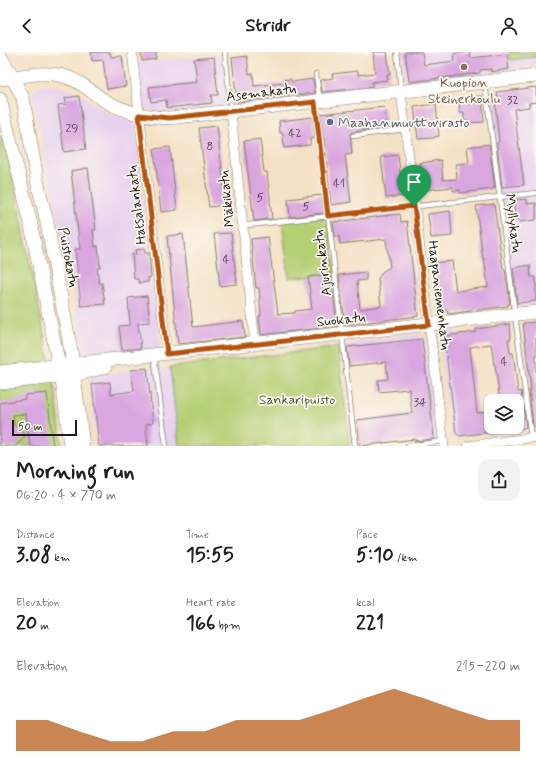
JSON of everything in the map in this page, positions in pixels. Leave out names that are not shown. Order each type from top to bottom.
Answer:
[{"type":"main road","points":[[0,58],[6,78]]},
{"type":"main road","name":"Asemakatu","points":[[6,78],[57,74],[83,85],[112,105],[123,110],[139,115],[169,118],[231,112],[317,98],[401,92],[536,76]]},
{"type":"main road","name":"Puistokatu","points":[[6,78],[23,98],[38,185],[46,218],[74,370],[83,446]]},
{"type":"main road","points":[[0,100],[30,220],[59,371],[70,446]]},
{"type":"main road","name":"Suokatu","points":[[0,372],[74,370],[151,356],[536,312]]},
{"type":"main road","name":"Suokatu","points":[[0,384],[59,371]]},
{"type":"street","name":"Hatsalankatu","points":[[132,52],[167,354]]},
{"type":"street","name":"Haapaniemenkatu","points":[[401,92],[444,444]]},
{"type":"street","name":"Mäkikatu","points":[[231,112],[255,344]]},
{"type":"street","points":[[468,446],[533,438]]},
{"type":"lane","name":"Mäkikatu","points":[[225,52],[231,112]]},
{"type":"lane","name":"Haapaniemenkatu","points":[[397,52],[401,92]]},
{"type":"lane","name":"Ajurinkatu","points":[[316,74],[328,216],[355,446]]},
{"type":"lane","name":"Myllykatu","points":[[485,82],[515,315],[533,438]]},
{"type":"lane","points":[[353,136],[405,129]]},
{"type":"lane","points":[[248,225],[536,193]]},
{"type":"lane","points":[[151,356],[166,446]]},
{"type":"lane","points":[[408,446],[444,444]]},
{"type":"shaded area","name":"Kuopion Steinerkoulu","points":[[403,52],[536,52],[536,64],[533,66],[406,84]]},
{"type":"shaded area","points":[[225,54],[231,105],[168,112],[138,106],[133,63]]},
{"type":"shaded area","points":[[43,85],[65,88],[81,95],[109,114],[135,122],[160,349],[86,358],[32,94],[33,91]]},
{"type":"shaded area","points":[[536,86],[536,305],[514,308],[486,93]]},
{"type":"shaded area","points":[[455,330],[466,420],[484,425],[485,434],[451,438],[439,335],[440,332]]},
{"type":"shaded area","points":[[421,334],[424,336],[438,436],[437,446],[408,446],[422,444],[410,349],[344,356],[343,343]]},
{"type":"shaded area","points":[[170,367],[179,446],[97,446],[89,380],[98,376],[130,370]]},
{"type":"shaded area","points":[[536,402],[536,428],[524,429],[524,413],[527,413],[526,403]]},
{"type":"green space","points":[[509,52],[536,52],[536,57],[510,60]]},
{"type":"green space","points":[[0,137],[5,137],[56,394],[62,446],[0,446]]},
{"type":"green space","points":[[328,216],[335,273],[289,278],[282,221]]},
{"type":"green space","name":"Sankaripuisto","points":[[338,347],[350,446],[179,446],[170,367]]},
{"type":"building","points":[[91,52],[110,52],[111,57],[122,56],[126,86],[107,89],[103,60],[92,61]]},
{"type":"building","points":[[141,52],[156,52],[156,59],[142,61]]},
{"type":"building","points":[[373,52],[387,52],[390,75],[387,75],[388,80],[372,82],[372,87],[322,92],[321,80],[333,78],[332,74],[358,71],[358,75],[375,73]]},
{"type":"building","name":"Kuopion Steinerkoulu","points":[[405,52],[422,52],[424,65],[455,61],[454,54],[470,52],[470,58],[507,54],[509,69],[491,72],[491,69],[480,70],[480,73],[409,82]]},
{"type":"building","points":[[247,56],[249,74],[253,73],[254,86],[285,83],[284,80],[291,79],[291,82],[313,79],[315,93],[237,102],[232,58]]},
{"type":"building","points":[[214,57],[218,95],[211,95],[212,103],[167,108],[166,100],[151,102],[149,87],[197,82],[194,59]]},
{"type":"building","points":[[536,87],[536,102],[529,103],[529,107],[514,109],[524,185],[502,187],[497,143],[499,142],[495,103],[499,103],[497,92]]},
{"type":"building","points":[[79,96],[86,149],[64,152],[58,105],[66,104],[65,98]]},
{"type":"building","points":[[482,96],[484,122],[468,123],[468,121],[464,121],[464,113],[460,113],[459,98]]},
{"type":"building","points":[[436,104],[439,136],[434,138],[418,139],[414,107]]},
{"type":"building","points":[[384,107],[387,128],[352,132],[350,134],[352,154],[345,155],[351,202],[331,205],[320,114]]},
{"type":"building","points":[[313,117],[315,138],[310,139],[310,145],[284,148],[283,133],[280,133],[279,121]]},
{"type":"building","points":[[217,126],[226,205],[209,207],[199,128]]},
{"type":"building","points":[[260,139],[264,172],[267,172],[272,219],[254,221],[244,141]]},
{"type":"building","points":[[489,144],[495,188],[460,193],[460,190],[453,191],[453,187],[423,190],[420,163],[441,160],[443,180],[457,179],[456,164],[469,163],[467,147]]},
{"type":"building","points":[[170,147],[177,210],[161,212],[154,149]]},
{"type":"building","points":[[398,155],[403,196],[386,198],[381,157]]},
{"type":"building","points":[[88,168],[96,230],[93,230],[95,247],[98,246],[100,267],[97,268],[99,283],[102,283],[105,304],[81,306],[75,249],[80,249],[71,171]]},
{"type":"building","points":[[322,195],[324,213],[290,217],[288,199]]},
{"type":"building","points":[[527,199],[527,204],[536,203],[536,220],[519,222],[518,218],[515,219],[514,204],[516,204],[516,200]]},
{"type":"building","points":[[494,204],[503,269],[505,269],[510,304],[508,304],[508,306],[448,314],[447,310],[440,311],[434,263],[452,261],[456,291],[488,287],[476,206]]},
{"type":"building","points":[[450,211],[452,236],[431,238],[428,214]]},
{"type":"building","points":[[400,214],[401,222],[407,221],[418,316],[345,325],[339,275],[366,272],[366,280],[357,281],[360,309],[381,306],[378,279],[382,272],[390,267],[386,239],[340,244],[339,236],[335,237],[333,222]]},
{"type":"building","points":[[231,233],[237,284],[220,286],[214,234]]},
{"type":"building","points":[[183,234],[193,327],[243,321],[245,337],[178,344],[167,236]]},
{"type":"building","points":[[268,237],[278,314],[295,313],[295,311],[312,309],[308,277],[330,274],[337,326],[261,335],[259,288],[256,288],[251,239]]},
{"type":"building","points":[[144,249],[145,253],[149,253],[151,277],[148,278],[148,282],[139,283],[138,279],[134,279],[132,254],[136,254],[135,250]]},
{"type":"building","points":[[530,265],[531,277],[536,277],[536,301],[517,303],[513,268]]},
{"type":"building","points":[[147,296],[150,322],[138,323],[141,348],[122,350],[119,326],[130,325],[128,298]]},
{"type":"building","points":[[536,322],[536,426],[533,426],[529,390],[531,390],[523,323]]},
{"type":"building","points":[[510,324],[511,339],[508,339],[510,353],[513,353],[518,392],[521,391],[521,394],[499,394],[491,344],[470,347],[477,413],[484,412],[484,433],[459,436],[456,433],[444,336],[476,332],[476,329]]},
{"type":"building","points":[[422,339],[434,437],[433,439],[415,441],[415,439],[360,446],[357,420],[412,413],[409,389],[379,392],[378,380],[388,379],[386,362],[349,366],[347,347]]},
{"type":"building","points":[[147,368],[153,423],[146,424],[148,446],[99,446],[92,384],[110,382],[111,394],[134,391],[131,370]]},
{"type":"building","points":[[47,393],[53,446],[30,446],[26,414],[13,415],[14,425],[26,435],[16,446],[0,446],[0,403],[25,399],[25,395]]},
{"type":"building","points":[[524,413],[526,427],[524,428]]},
{"type":"place","name":"Kuopion Steinerkoulu","points":[[464,67]]},
{"type":"place","name":"Maahanmuuttovirasto","points":[[330,122]]},
{"type":"route","points":[[315,102],[328,216],[414,206],[429,325],[167,354],[139,115],[169,118],[315,102]]}]
